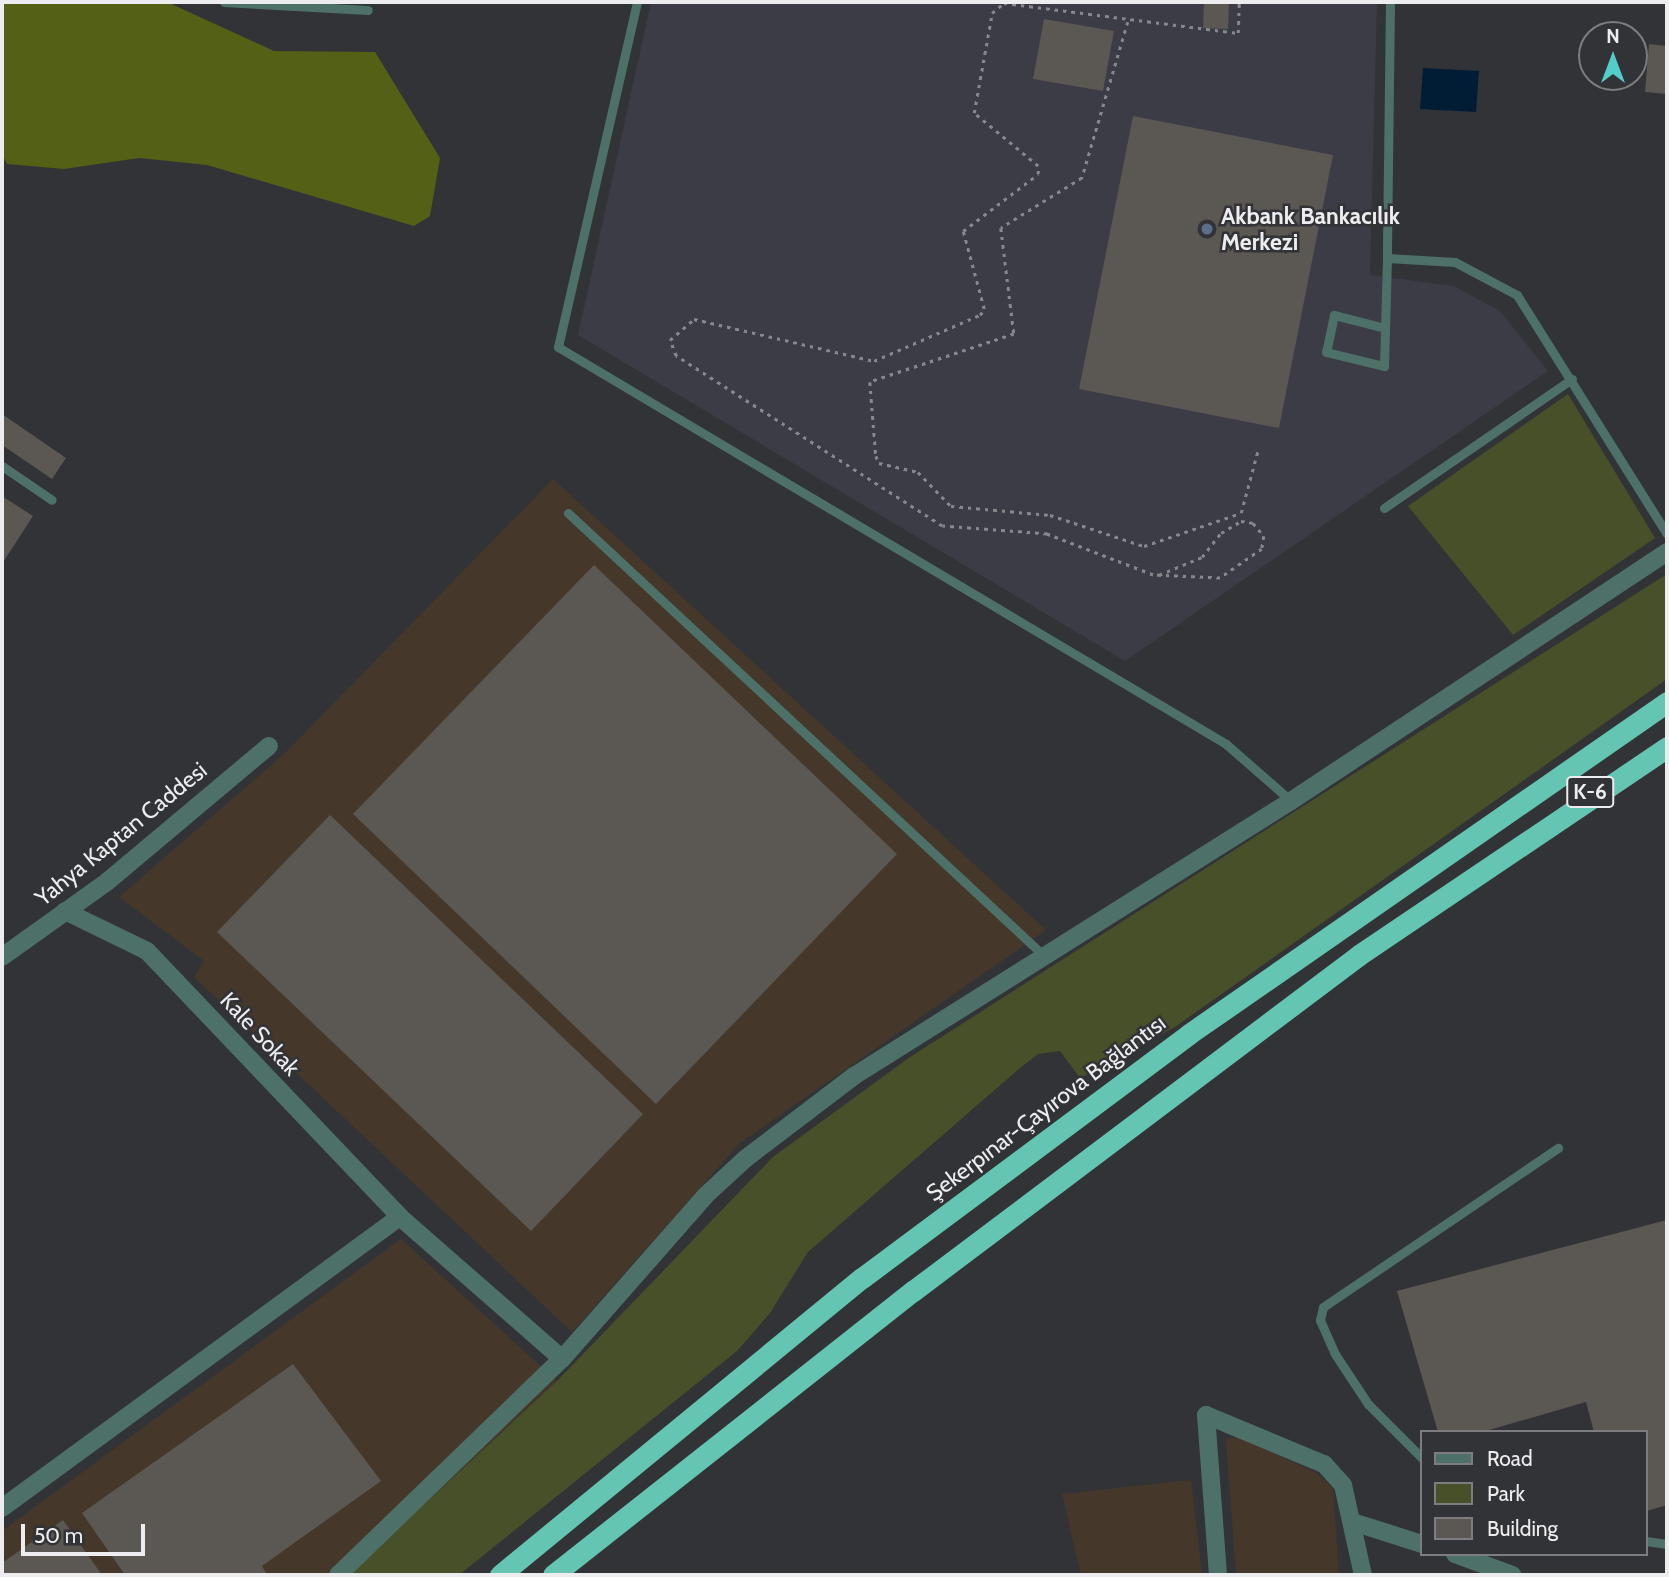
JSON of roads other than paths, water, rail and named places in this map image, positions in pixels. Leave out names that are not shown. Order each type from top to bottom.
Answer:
[{"type":"highway","name":"Şekerpınar-Çayırova Bağlantısı","points":[[500,1575],[862,1278],[1189,1034],[1667,700]]},
{"type":"highway","name":"K-6","points":[[1513,850],[1667,734]]},
{"type":"highway","name":"K-6","points":[[1513,850],[1667,747]]},
{"type":"highway","points":[[553,1575],[1126,1130],[1359,955],[1513,850]]},
{"type":"street","points":[[338,1575],[562,1359],[705,1196],[745,1158],[854,1076],[1042,954],[1292,801],[1667,552]]},
{"type":"street","name":"Yahya Kaptan Caddesi","points":[[2,957],[65,911],[268,746]]},
{"type":"street","name":"Kale Sokak","points":[[65,911],[147,951],[400,1217],[562,1359]]},
{"type":"street","points":[[2,1508],[400,1217]]},
{"type":"street","points":[[1218,1575],[1206,1415],[1324,1464],[1343,1485],[1356,1523],[1363,1575]]},
{"type":"street","points":[[1356,1523],[1420,1543]]},
{"type":"street","points":[[1460,1556],[1512,1575]]},
{"type":"lane","points":[[224,2],[368,10]]},
{"type":"lane","points":[[637,2],[558,347],[1226,744],[1292,801]]},
{"type":"lane","points":[[1385,328],[1334,315],[1326,352],[1384,366],[1387,258],[1390,2]]},
{"type":"lane","points":[[1387,258],[1455,262],[1517,295],[1667,534]]},
{"type":"lane","points":[[1384,508],[1572,379]]},
{"type":"lane","points":[[2,466],[52,500]]},
{"type":"lane","points":[[568,513],[1042,954]]},
{"type":"lane","points":[[1420,1456],[1368,1404],[1335,1354],[1320,1320],[1323,1307],[1558,1148]]},
{"type":"lane","points":[[1648,1541],[1667,1544]]},
{"type":"water","points":[[1423,68],[1479,71],[1476,112],[1420,109]]},
{"type":"place","name":"Akbank Bankacılık Merkezi","points":[[1207,229]]}]
